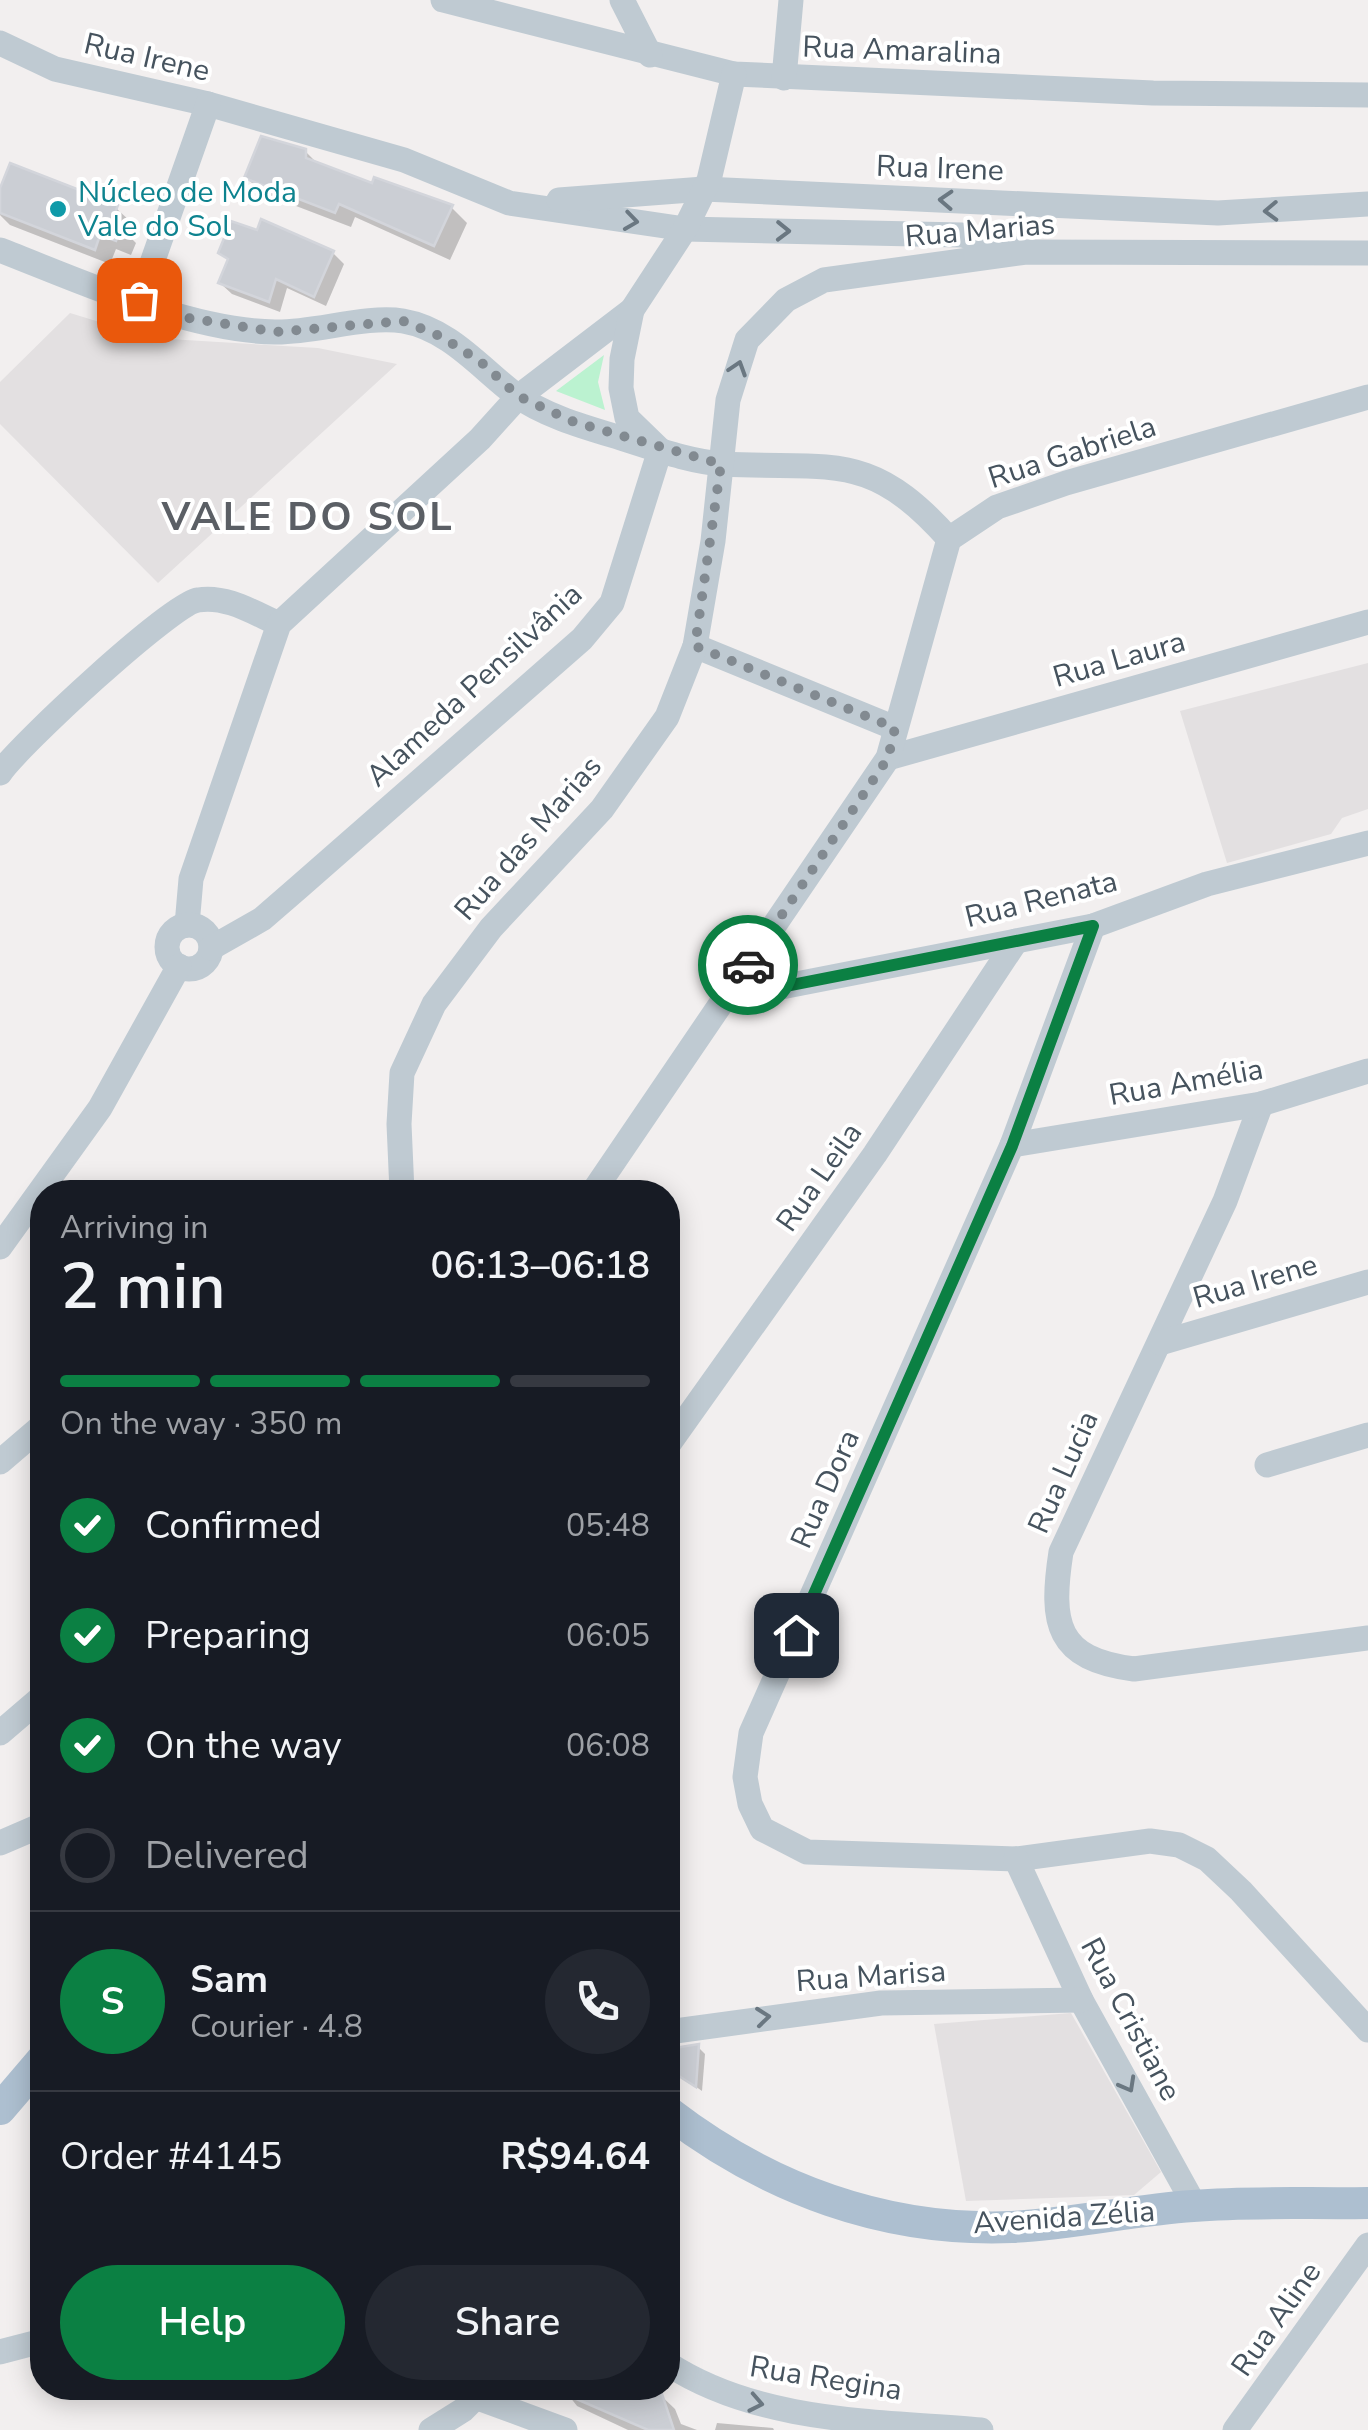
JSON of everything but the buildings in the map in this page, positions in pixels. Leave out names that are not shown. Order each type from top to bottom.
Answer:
[{"type":"main road","points":[[0,2110],[30,2074]]},
{"type":"main road","name":"Avenida Zélia","points":[[680,2121],[703,2139],[782,2184],[853,2209],[921,2225],[1012,2227],[1195,2206],[1368,2203]]},
{"type":"street","name":"Rua Amaralina","points":[[444,0],[734,74],[1152,93],[1368,95]]},
{"type":"street","points":[[622,0],[650,55]]},
{"type":"street","points":[[784,78],[791,0]]},
{"type":"street","name":"Rua Irene","points":[[0,43],[55,69],[208,104],[404,160],[509,204],[685,228],[962,235],[1026,252]]},
{"type":"street","points":[[187,924],[199,927],[211,948],[207,960],[197,968],[178,966],[167,952],[168,940],[187,924],[191,879],[279,624],[480,439],[518,396],[632,310],[685,228],[704,190],[734,74]]},
{"type":"street","points":[[139,300],[208,104]]},
{"type":"street","name":"Rua Irene","points":[[509,204],[704,190],[1184,212],[1368,204]]},
{"type":"street","points":[[1114,209],[1114,255]]},
{"type":"street","points":[[1184,212],[1188,253]]},
{"type":"street","points":[[0,250],[176,316],[266,332],[403,321],[442,337],[481,362],[518,396],[574,422],[660,450],[721,464],[788,462],[862,472],[897,488],[949,539],[888,758],[601,1180]]},
{"type":"street","name":"Rua Marias","points":[[721,464],[728,400],[747,340],[786,300],[824,280],[1026,252],[1368,254]]},
{"type":"street","points":[[632,310],[622,359],[624,403],[627,418],[660,450]]},
{"type":"street","name":"Rua Gabriela","points":[[949,539],[997,507],[1066,483],[1368,397]]},
{"type":"street","name":"Alameda Pensilvânia","points":[[211,948],[262,919],[582,639],[612,602],[660,450]]},
{"type":"street","name":"Rua das Marias","points":[[401,1180],[402,1073],[434,1004],[491,928],[602,809],[667,717],[695,646],[721,464]]},
{"type":"street","points":[[2,766],[105,671],[192,600],[222,600],[279,624]]},
{"type":"street","name":"Rua Laura","points":[[888,758],[1368,622]]},
{"type":"street","points":[[695,646],[895,728]]},
{"type":"street","name":"Rua Renata","points":[[725,998],[1093,926],[1207,884],[1368,843]]},
{"type":"street","name":"Rua Dora","points":[[1093,926],[1012,1146],[752,1733],[745,1777],[762,1829],[807,1852],[1016,1859],[1150,1842],[1179,1844],[1207,1860],[1242,1891],[1368,2030]]},
{"type":"street","name":"Rua Leila","points":[[680,1428],[875,1154],[1016,942]]},
{"type":"street","points":[[52,1180],[100,1108],[178,966]]},
{"type":"street","name":"Rua Amélia","points":[[1012,1146],[1261,1104],[1368,1072]]},
{"type":"street","name":"Rua Lucia","points":[[1261,1104],[1225,1201],[1061,1552],[1054,1592],[1060,1630],[1076,1653],[1100,1664],[1134,1669],[1368,1638]]},
{"type":"street","points":[[0,1247],[30,1208]]},
{"type":"street","name":"Rua Irene","points":[[1160,1343],[1368,1282]]},
{"type":"street","points":[[1266,1465],[1368,1435]]},
{"type":"street","points":[[0,1462],[30,1436]]},
{"type":"street","points":[[0,1733],[30,1707]]},
{"type":"street","points":[[0,1843],[30,1830]]},
{"type":"street","name":"Rua Cristiane","points":[[1016,1859],[1081,2000],[1195,2206]]},
{"type":"street","name":"Rua Marisa","points":[[680,2030],[881,2004],[1081,2000]]},
{"type":"street","name":"Rua Aline","points":[[1235,2430],[1368,2244]]},
{"type":"street","points":[[0,2352],[30,2343]]},
{"type":"street","name":"Rua Regina","points":[[680,2372],[738,2399],[828,2417],[982,2430]]},
{"type":"street","points":[[431,2430],[472,2400]]},
{"type":"street","points":[[497,2400],[565,2430]]},
{"type":"shaded area","points":[[70,313],[152,338],[318,348],[397,364],[158,583],[0,424],[0,382]]},
{"type":"shaded area","points":[[1368,663],[1368,809],[1342,818],[1331,834],[1227,863],[1180,711]]},
{"type":"shaded area","points":[[1071,2013],[1161,2172],[1134,2195],[966,2201],[934,2024]]},
{"type":"green space","points":[[604,355],[598,382],[605,410],[556,391]]},
{"type":"way so far","points":[[139,300],[176,316],[276,332],[403,321],[442,337],[481,362],[518,396],[574,422],[618,438],[721,464],[695,646],[895,728],[888,758],[748,965]]},
{"type":"place","name":"Núcleo de Moda Vale do Sol","points":[[58,209]]},
{"type":"district","name":"VALE DO SOL","points":[[308,516]]},
{"type":"route","points":[[748,965],[725,998],[1093,926],[1012,1146],[952,1274],[796,1635]]}]
